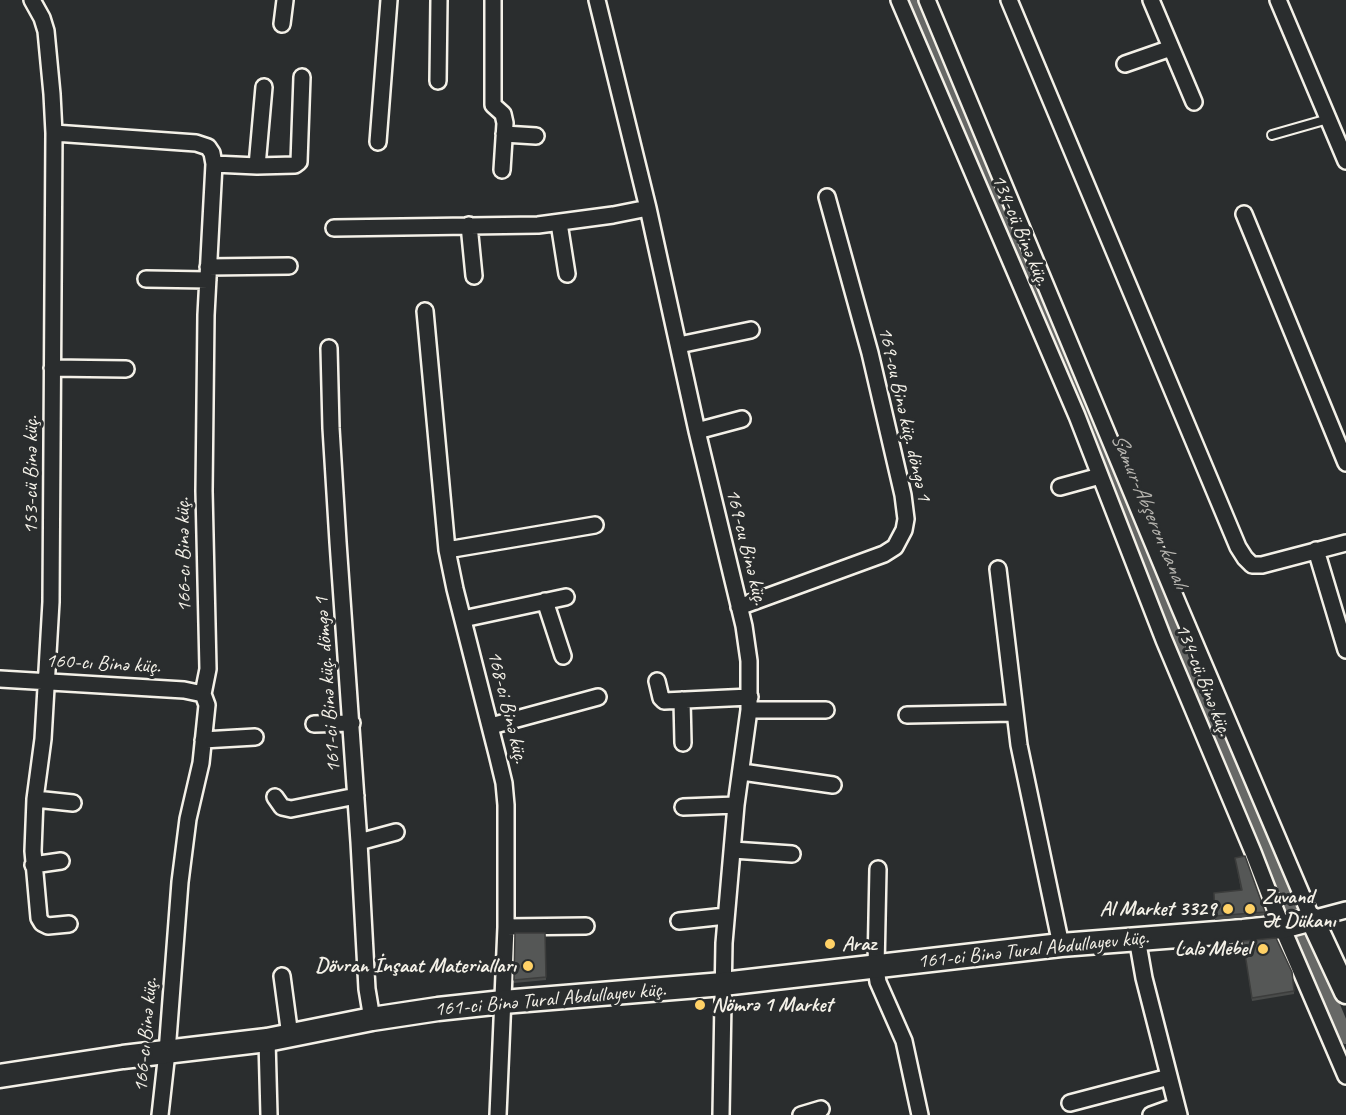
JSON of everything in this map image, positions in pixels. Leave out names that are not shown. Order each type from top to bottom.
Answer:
[{"type":"street","name":"153-cü Binə küç.","points":[[32,0],[46,31],[54,133],[52,544],[43,739],[35,799],[33,865],[39,918],[42,923],[48,926],[69,924]]},
{"type":"street","points":[[282,24],[285,0]]},
{"type":"street","points":[[378,142],[389,0]]},
{"type":"street","points":[[438,81],[439,0]]},
{"type":"street","points":[[493,0],[493,105],[503,114],[502,170]]},
{"type":"street","name":"169-cu Binə küç.","points":[[597,0],[648,208],[697,431],[744,626],[747,649],[749,703],[736,805],[726,916],[721,1115]]},
{"type":"street","name":"134-cü Binə küç.","points":[[899,0],[1077,416],[1164,640],[1253,852],[1281,927],[1346,1076]]},
{"type":"street","points":[[927,0],[1179,606],[1312,919],[1344,983]]},
{"type":"street","points":[[1009,0],[1238,547],[1252,564],[1262,565],[1346,543]]},
{"type":"street","points":[[1151,0],[1194,102]]},
{"type":"street","points":[[1278,0],[1346,161]]},
{"type":"street","points":[[1125,64],[1171,48]]},
{"type":"street","points":[[54,133],[196,143],[208,147],[214,164],[295,165],[299,162],[302,77]]},
{"type":"street","points":[[257,166],[264,87]]},
{"type":"street","points":[[504,134],[537,136]]},
{"type":"street","name":"166-cı Binə küç.","points":[[160,1115],[180,882],[185,839],[197,785],[207,705],[203,694],[208,669],[204,491],[208,274],[214,164]]},
{"type":"street","name":"169-cu Binə küç. döngə 1","points":[[739,607],[884,554],[895,547],[904,530],[906,519],[903,495],[870,353],[827,196]]},
{"type":"street","points":[[334,228],[559,223],[648,208]]},
{"type":"street","points":[[1244,213],[1346,463]]},
{"type":"street","points":[[559,223],[567,274]]},
{"type":"street","points":[[470,225],[474,276]]},
{"type":"street","points":[[146,279],[289,266]]},
{"type":"street","name":"168-ci Binə küç.","points":[[426,311],[447,550],[491,726],[504,783],[506,805],[506,927],[498,1115]]},
{"type":"street","points":[[679,345],[751,330]]},
{"type":"street","name":"161-ci Binə küç. dömgə 1","points":[[329,348],[333,451],[352,723],[367,989],[372,1019]]},
{"type":"street","points":[[52,368],[126,369]]},
{"type":"street","points":[[697,431],[742,419]]},
{"type":"street","points":[[1060,487],[1100,476]]},
{"type":"street","points":[[447,550],[595,525]]},
{"type":"street","points":[[1316,550],[1340,607],[1346,650]]},
{"type":"street","points":[[998,569],[1014,713],[1038,842],[1061,945]]},
{"type":"street","points":[[463,619],[566,597]]},
{"type":"street","points":[[545,601],[563,656]]},
{"type":"street","name":"160-cı Binə küç.","points":[[0,679],[184,690],[203,694]]},
{"type":"street","points":[[657,681],[661,698],[664,701],[749,703],[826,710]]},
{"type":"street","points":[[491,726],[598,697]]},
{"type":"street","points":[[682,700],[683,743]]},
{"type":"street","points":[[907,715],[1014,713]]},
{"type":"street","points":[[314,724],[352,723]]},
{"type":"street","points":[[203,740],[255,737]]},
{"type":"street","points":[[742,772],[833,785]]},
{"type":"street","points":[[275,797],[282,807],[291,809],[356,796]]},
{"type":"street","points":[[35,799],[74,803]]},
{"type":"street","points":[[683,807],[736,805]]},
{"type":"street","points":[[359,842],[396,832]]},
{"type":"street","points":[[733,849],[792,854]]},
{"type":"street","points":[[33,865],[61,861]]},
{"type":"street","points":[[878,869],[876,968],[882,993],[904,1041],[920,1115]]},
{"type":"street","points":[[1312,919],[1346,910]]},
{"type":"street","points":[[679,921],[726,916]]},
{"type":"street","name":"161-ci Binə Tural Abdullayev küç.","points":[[0,1076],[267,1040],[372,1019],[503,1002],[723,984],[1061,945],[1243,932],[1281,927],[1312,919]]},
{"type":"street","points":[[506,927],[586,926]]},
{"type":"street","points":[[1137,938],[1144,978],[1178,1111],[1151,1115]]},
{"type":"street","points":[[282,976],[290,1036]]},
{"type":"street","points":[[267,1040],[269,1115]]},
{"type":"street","points":[[1070,1103],[1169,1077]]},
{"type":"street","points":[[801,1115],[821,1109]]},
{"type":"lane","points":[[1272,135],[1328,119]]},
{"type":"building","points":[[1245,856],[1265,912],[1215,916],[1214,893],[1242,890],[1235,858]]},
{"type":"building","points":[[515,933],[545,933],[546,977],[514,980]]},
{"type":"building","points":[[1276,938],[1292,972],[1294,991],[1252,998],[1243,941]]},
{"type":"waterway","name":"Samur-Abşeron kanalı","points":[[913,0],[1346,1037]]},
{"type":"place","name":"Al Market 3329","points":[[1228,909]]},
{"type":"place","name":"Zuvand Ət Dükanı","points":[[1250,909]]},
{"type":"place","name":"Araz","points":[[830,944]]},
{"type":"place","name":"Lalə Mebel","points":[[1263,949]]},
{"type":"place","name":"Dövran İnşaat Materialları","points":[[528,966]]},
{"type":"place","name":"Nömrə 1 Market","points":[[700,1005]]}]
